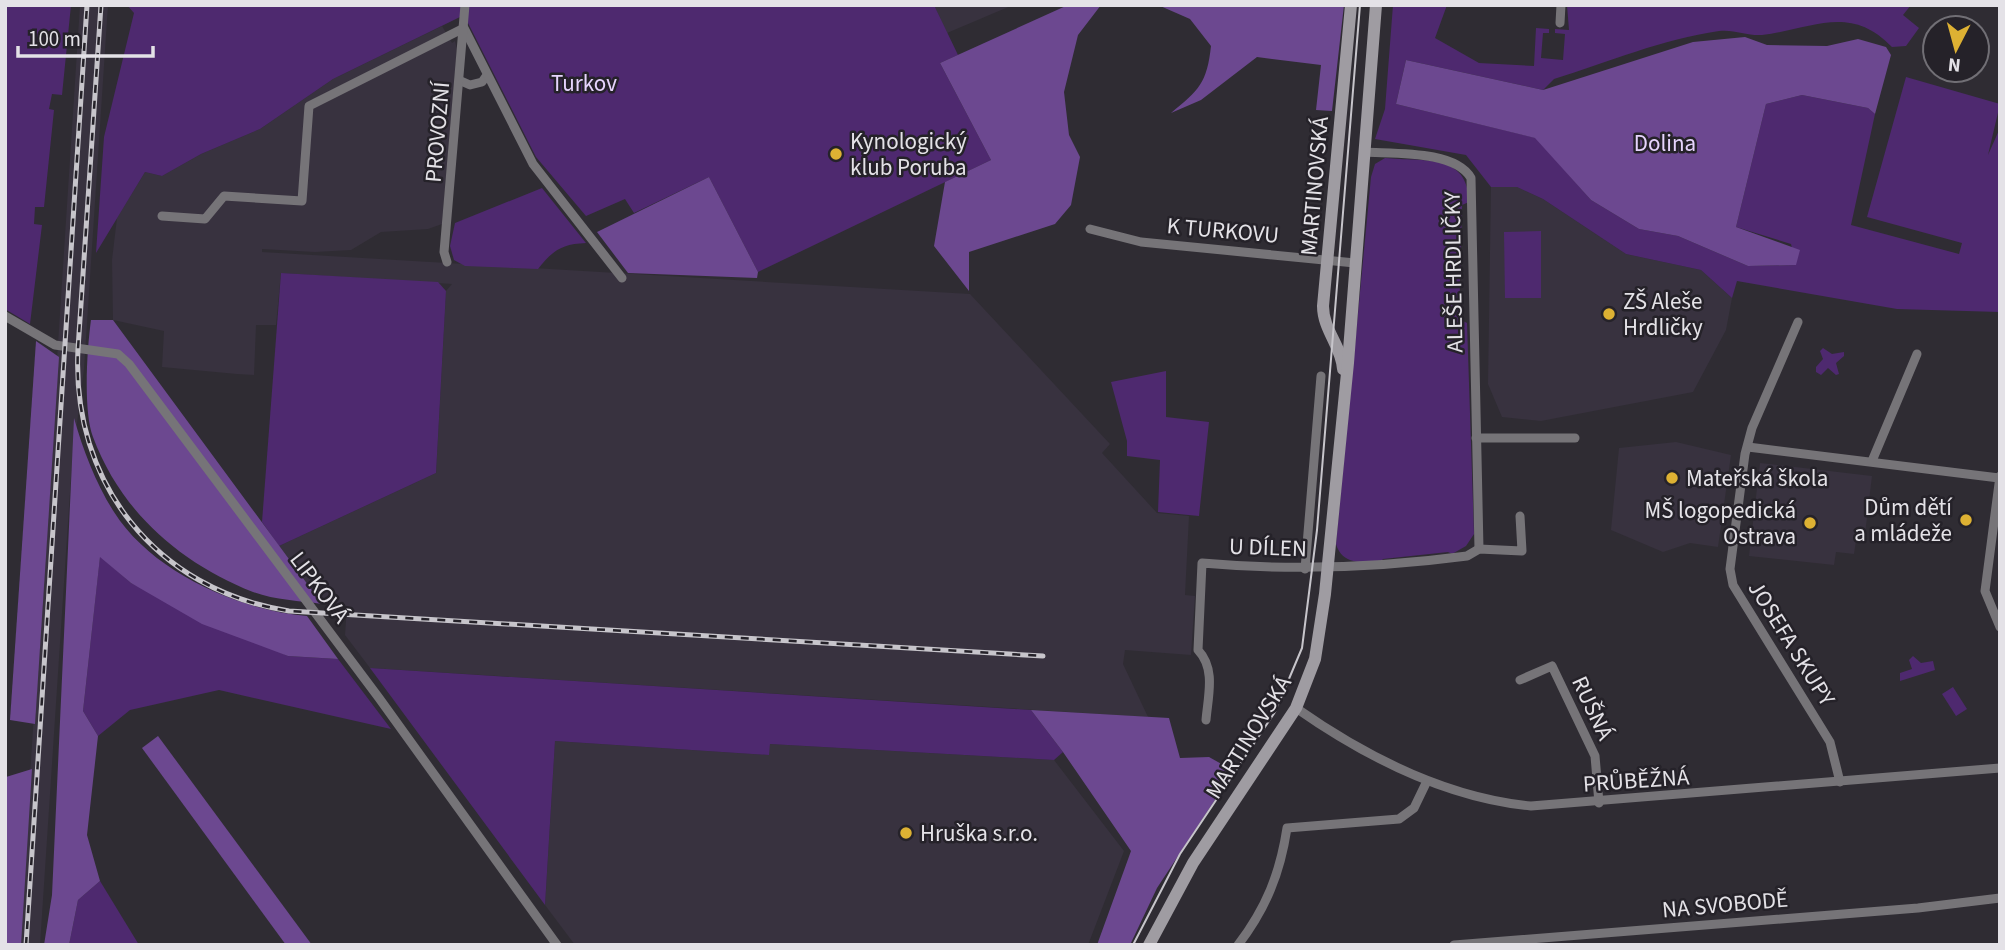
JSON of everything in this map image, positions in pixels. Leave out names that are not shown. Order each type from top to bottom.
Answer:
[{"type":"street","name":"PROVOZNÍ","points":[[447,262],[444,252],[461,81],[465,5]]},
{"type":"street","name":"MARTINOVSKÁ","points":[[1342,408],[1342,362],[1324,316],[1351,5]]},
{"type":"street","name":"MARTINOVSKÁ","points":[[1149,945],[1193,863],[1296,708],[1315,659],[1328,569],[1376,5]]},
{"type":"street","points":[[1560,23],[1561,5]]},
{"type":"street","points":[[162,216],[205,219],[224,196],[302,201],[309,106],[464,28],[533,164],[622,278]]},
{"type":"street","points":[[461,81],[470,85],[482,82],[487,75]]},
{"type":"street","name":"ALEŠE HRDLIČKY","points":[[1364,152],[1452,160],[1466,170],[1471,178],[1479,549]]},
{"type":"street","name":"K TURKOVU","points":[[1090,229],[1141,242],[1355,262]]},
{"type":"street","name":"LIPKOVÁ","points":[[5,316],[55,345],[118,354],[130,364],[379,698],[557,945]]},
{"type":"street","name":"JOSEFA SKUPY","points":[[1798,322],[1752,428],[1738,501],[1730,569],[1732,585],[1830,742],[1840,782]]},
{"type":"street","points":[[1872,461],[1917,354]]},
{"type":"street","points":[[1305,569],[1321,376]]},
{"type":"street","points":[[1476,438],[1575,438]]},
{"type":"street","points":[[1748,447],[1999,477],[1985,591],[2000,627]]},
{"type":"street","points":[[1328,569],[1467,556],[1479,549],[1522,551],[1520,516]]},
{"type":"street","name":"U DÍLEN","points":[[1206,720],[1210,672],[1208,661],[1198,650],[1202,563],[1328,569]]},
{"type":"street","name":"RUŠNÁ","points":[[1520,680],[1552,666],[1595,756],[1599,803]]},
{"type":"street","name":"PRŮBĚŽNÁ","points":[[1296,708],[1427,781],[1453,791],[1503,803],[1531,806],[1599,803],[2000,768]]},
{"type":"street","points":[[1238,945],[1268,901],[1278,878],[1287,828],[1399,819],[1414,807],[1427,781]]},
{"type":"street","name":"NA SVOBODĚ","points":[[1454,945],[1918,908],[2000,898]]},
{"type":"shaded area","points":[[80,5],[108,5],[84,369],[72,462],[40,945],[19,945]]},
{"type":"shaded area","points":[[934,5],[1013,5],[947,33]]},
{"type":"shaded area","points":[[442,26],[452,43],[455,41],[457,49],[442,224],[428,229],[381,232],[351,250],[315,252],[262,249],[262,252],[970,294],[1110,444],[1102,453],[1157,513],[1189,516],[1185,595],[1195,596],[1191,655],[1125,650],[1123,664],[1148,717],[370,668],[345,635],[347,606],[322,604],[279,546],[436,473],[446,291],[452,284],[281,273],[276,325],[256,325],[254,375],[237,374],[162,367],[164,331],[113,320],[112,260],[117,218],[145,172],[162,176],[201,154],[260,129],[333,79]]},
{"type":"shaded area","name":"ZŠ Aleše Hrdličky","points":[[1491,187],[1517,187],[1543,199],[1626,254],[1701,270],[1732,298],[1726,330],[1693,392],[1541,421],[1502,417],[1488,384]]},
{"type":"shaded area","name":"Mateřská škola","points":[[1676,442],[1731,455],[1718,547],[1690,543],[1663,552],[1611,530],[1619,448]]},
{"type":"shaded area","name":"MŠ logopedická Ostrava","points":[[1760,463],[1872,476],[1865,534],[1857,534],[1854,554],[1836,552],[1834,565],[1749,556]]},
{"type":"shaded area","points":[[555,741],[768,755],[770,744],[1054,760],[1124,851],[1088,945],[575,945],[545,905]]},
{"type":"green space","points":[[5,5],[71,5],[62,95],[52,94],[49,109],[54,110],[44,207],[35,207],[34,224],[42,225],[30,324],[5,309]]},
{"type":"green space","name":"Turkov","points":[[127,5],[934,5],[958,55],[940,63],[991,160],[758,272],[709,177],[634,213],[625,199],[586,216],[536,157],[468,23],[460,17],[333,79],[260,129],[201,154],[162,176],[145,172],[96,253],[104,137],[134,13]]},
{"type":"green space","points":[[1068,5],[1101,5],[1078,35],[1064,92],[1069,135],[1080,157],[1071,205],[1055,224],[969,252],[969,291],[934,246],[945,182],[991,160],[940,63]]},
{"type":"green space","points":[[1158,5],[1344,5],[1332,111],[1316,110],[1321,65],[1257,57],[1201,100],[1171,113],[1200,85],[1207,69],[1211,46],[1190,19]]},
{"type":"green space","points":[[1393,5],[1447,5],[1435,38],[1479,63],[1534,66],[1536,28],[1549,29],[1549,33],[1543,33],[1541,58],[1563,60],[1565,34],[1555,33],[1555,29],[1569,30],[1567,5],[1911,5],[1903,15],[1919,28],[1906,46],[1892,47],[1876,34],[1846,22],[1830,22],[1762,35],[1719,31],[1677,39],[1615,58],[1554,79],[1543,90],[1406,60],[1396,104],[1536,138],[1591,200],[1639,229],[1678,236],[1748,266],[1796,265],[1791,244],[1736,227],[1766,104],[1802,95],[1868,108],[1875,114],[1851,225],[1959,254],[1962,243],[1867,217],[1906,77],[1921,81],[1921,84],[1930,84],[2000,104],[1988,155],[2000,128],[2000,312],[1897,309],[1737,281],[1732,298],[1701,270],[1626,254],[1543,199],[1517,187],[1491,187],[1466,155],[1375,139],[1385,109]]},
{"type":"green space","name":"Dolina","points":[[1745,37],[1767,45],[1827,46],[1858,39],[1886,47],[1891,55],[1875,114],[1868,108],[1802,95],[1766,104],[1736,227],[1800,250],[1796,265],[1748,266],[1678,236],[1639,229],[1591,200],[1535,138],[1396,104],[1406,60],[1543,90],[1693,42]]},
{"type":"green space","points":[[1385,158],[1441,163],[1452,167],[1461,175],[1467,186],[1469,202],[1462,205],[1459,319],[1467,323],[1474,534],[1466,546],[1452,554],[1448,552],[1383,559],[1380,563],[1348,559],[1336,544],[1371,177],[1375,164]]},
{"type":"green space","points":[[709,177],[758,272],[757,278],[628,273],[597,232]]},
{"type":"green space","points":[[542,188],[586,243],[559,249],[538,269],[465,266],[454,260],[450,246],[455,223]]},
{"type":"green space","points":[[1541,231],[1541,298],[1505,298],[1504,232]]},
{"type":"green space","points":[[281,273],[438,282],[446,291],[436,473],[279,546],[262,522]]},
{"type":"green space","points":[[91,320],[113,320],[322,604],[270,597],[226,580],[178,550],[156,532],[137,511],[105,464],[90,426],[87,380]]},
{"type":"green space","points":[[36,341],[59,357],[35,724],[10,720]]},
{"type":"green space","points":[[1823,348],[1832,354],[1844,352],[1844,356],[1836,363],[1839,374],[1836,375],[1828,368],[1821,375],[1816,372],[1816,367],[1823,359],[1820,351]]},
{"type":"green space","points":[[1166,371],[1166,417],[1209,422],[1199,516],[1158,512],[1160,460],[1127,456],[1127,441],[1111,382]]},
{"type":"green space","points":[[74,418],[107,501],[130,533],[150,553],[174,570],[226,596],[253,606],[307,616],[338,659],[288,656],[202,624],[131,583],[100,557],[83,711],[98,736],[87,835],[100,881],[78,900],[69,945],[44,945],[52,895]]},
{"type":"green space","points":[[100,556],[131,583],[288,656],[338,659],[391,729],[219,690],[130,710],[98,736],[83,711]]},
{"type":"green space","points":[[1913,656],[1921,663],[1933,661],[1935,670],[1900,681],[1900,673],[1912,669],[1909,660]]},
{"type":"green space","points":[[370,668],[1031,710],[1063,752],[1054,760],[770,744],[769,755],[555,741],[545,905]]},
{"type":"green space","points":[[1953,687],[1967,709],[1956,716],[1942,694]]},
{"type":"green space","points":[[1031,710],[1169,718],[1180,758],[1209,757],[1234,771],[1157,888],[1130,945],[1097,945],[1131,851]]},
{"type":"green space","points":[[158,736],[312,945],[286,945],[142,748]]},
{"type":"green space","points":[[32,769],[21,945],[5,945],[6,777]]},
{"type":"green space","points":[[100,881],[139,945],[69,945],[78,900]]},
{"type":"tram line","points":[[1133,945],[1180,854],[1275,712],[1302,648],[1317,530],[1360,5]]},
{"type":"railway","points":[[26,945],[87,5]]},
{"type":"railway","points":[[101,5],[78,349],[80,398],[89,444],[107,485],[131,522],[162,554],[199,580],[241,599],[289,611],[1043,656]]},
{"type":"place","name":"Kynologický klub Poruba","points":[[836,154]]},
{"type":"place","name":"ZŠ Aleše Hrdličky","points":[[1609,314]]},
{"type":"place","name":"Mateřská škola","points":[[1672,478]]},
{"type":"place","name":"Dům dětí a mládeže","points":[[1966,520]]},
{"type":"place","name":"MŠ logopedická Ostrava","points":[[1810,523]]},
{"type":"place","name":"Hruška s.r.o.","points":[[906,833]]}]
